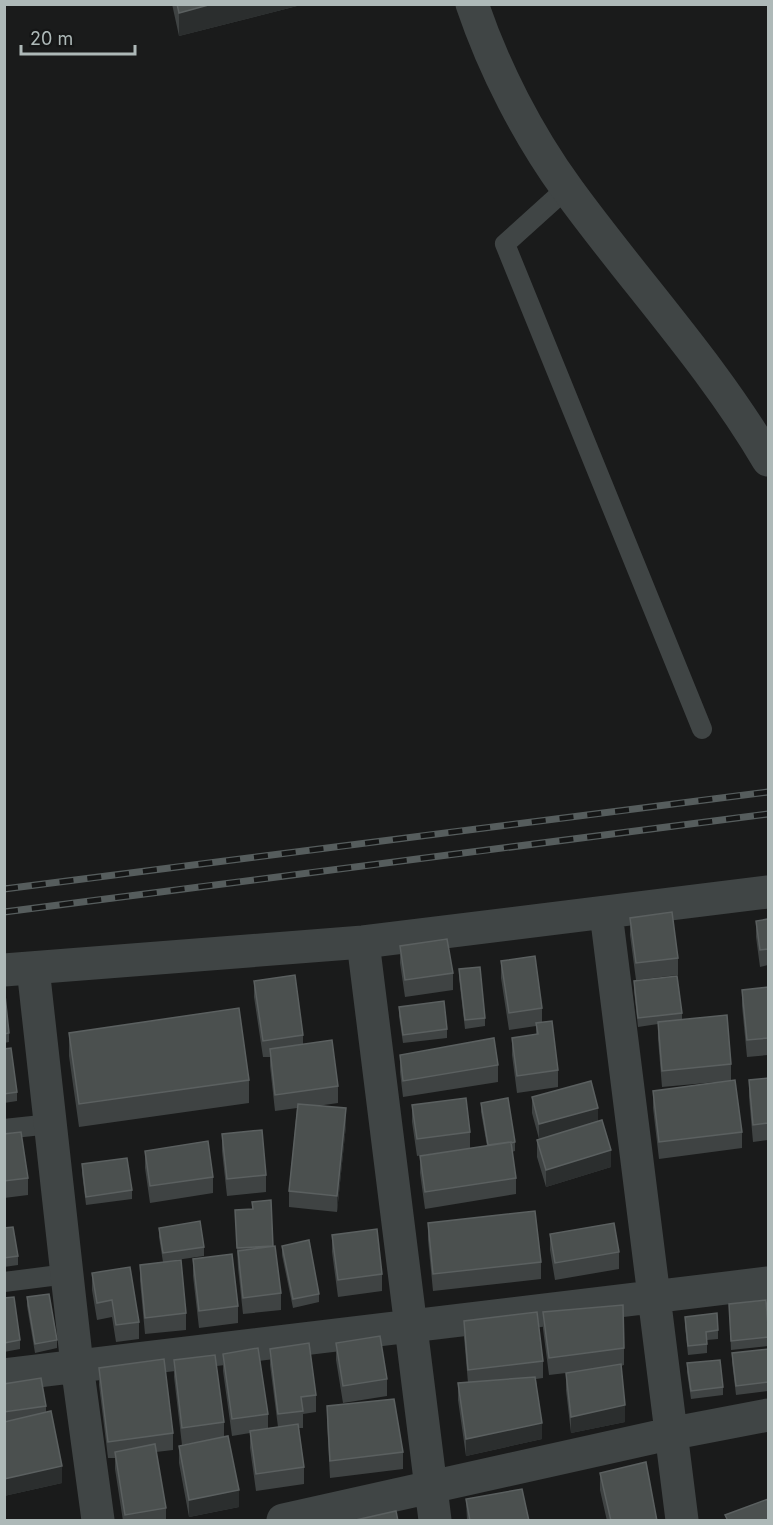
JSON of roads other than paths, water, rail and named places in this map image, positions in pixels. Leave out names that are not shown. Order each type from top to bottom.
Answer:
[{"type":"street","points":[[472,4],[503,78],[538,143],[567,188],[706,363],[768,460]]},
{"type":"street","points":[[98,1521],[77,1365],[51,1124],[19,969],[363,942],[768,892]]},
{"type":"street","points":[[606,913],[669,1434],[682,1521]]},
{"type":"street","points":[[363,942],[411,1328],[428,1487],[435,1521]]},
{"type":"street","points":[[4,1376],[77,1365],[411,1328],[768,1283]]},
{"type":"street","points":[[283,1521],[669,1434],[768,1415]]},
{"type":"lane","points":[[567,188],[505,244],[702,729]]},
{"type":"lane","points":[[4,1129],[51,1124]]},
{"type":"lane","points":[[4,1282],[67,1274]]},
{"type":"railway","points":[[4,889],[768,792]]},
{"type":"railway","points":[[4,912],[768,814]]}]
